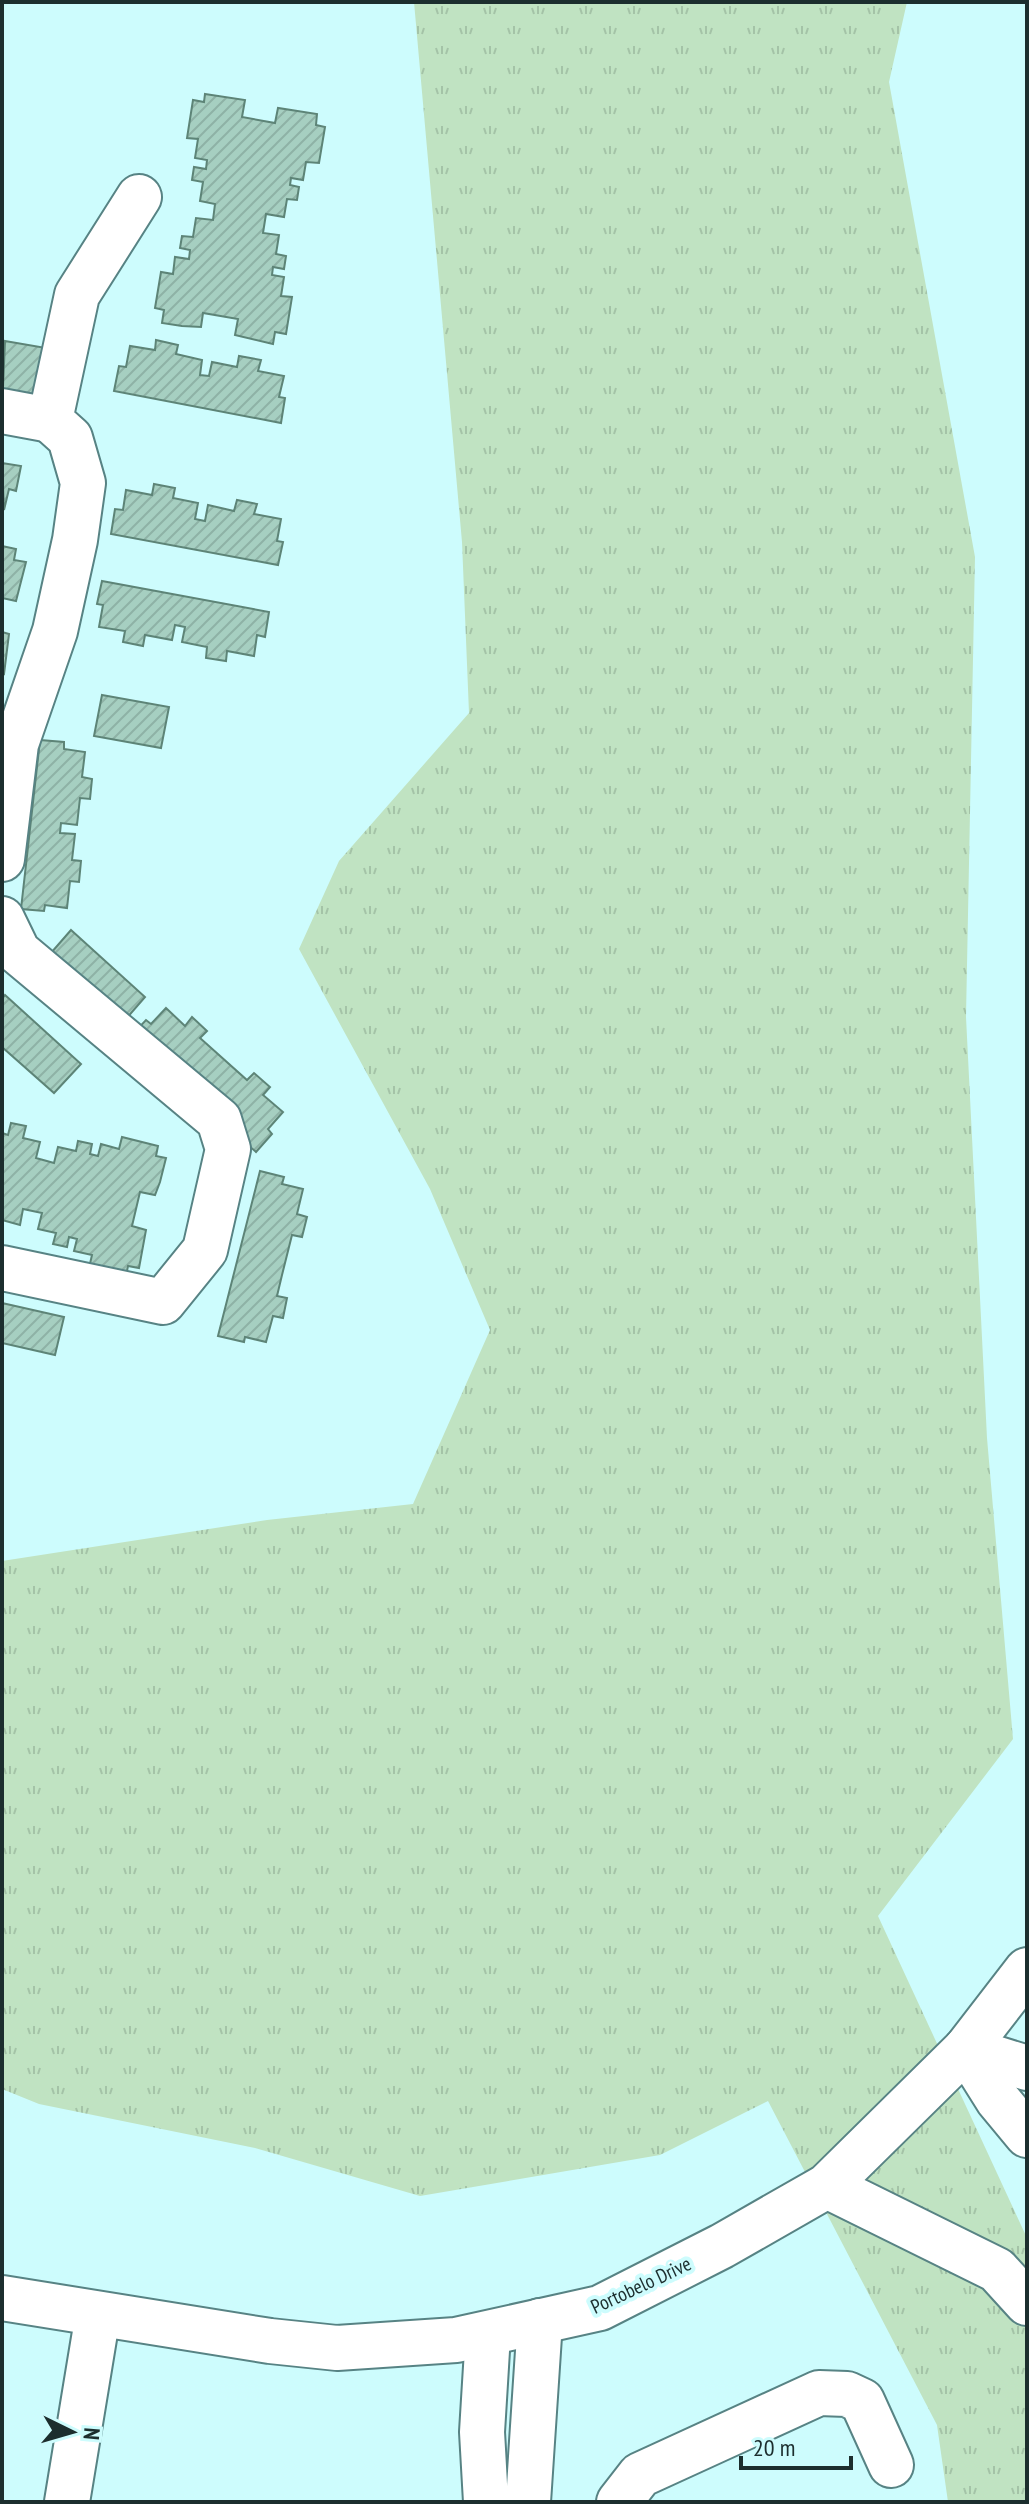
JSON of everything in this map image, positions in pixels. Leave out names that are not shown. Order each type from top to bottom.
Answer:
[{"type":"street","points":[[50,420],[77,295],[139,197]]},
{"type":"street","points":[[2,411],[50,420],[70,438],[83,483],[75,540],[55,631],[16,744],[2,859]]},
{"type":"street","points":[[2,919],[18,952],[219,1120],[228,1149],[205,1250],[163,1302],[2,1268]]},
{"type":"street","name":"Portobelo Drive","points":[[2,2298],[270,2341],[337,2348],[413,2345],[488,2334],[600,2308],[722,2246],[827,2186],[966,2049],[1027,1970]]},
{"type":"street","points":[[966,2049],[1027,2068]]},
{"type":"street","points":[[966,2049],[998,2100],[1027,2135]]},
{"type":"street","points":[[827,2186],[997,2270],[1027,2303]]},
{"type":"street","points":[[67,2502],[98,2314]]},
{"type":"street","points":[[528,2502],[540,2321]]},
{"type":"street","points":[[486,2502],[482,2432],[488,2334]]},
{"type":"street","points":[[619,2502],[640,2475],[819,2393],[847,2394],[862,2401],[891,2465]]},
{"type":"green space","points":[[414,2],[907,2],[889,82],[975,557],[966,1017],[987,1438],[1013,1739],[878,1916],[1027,2238],[1027,2502],[948,2502],[937,2425],[768,2101],[660,2155],[420,2196],[255,2148],[39,2104],[2,2089],[2,1561],[267,1520],[413,1504],[490,1330],[430,1189],[299,949],[339,861],[469,713],[462,542]]},
{"type":"building","points":[[205,94],[245,100],[242,117],[275,123],[278,108],[317,114],[316,125],[325,127],[319,163],[306,162],[303,180],[291,178],[290,185],[299,187],[297,200],[287,199],[284,217],[266,214],[263,233],[279,235],[276,254],[286,256],[284,269],[273,267],[272,275],[284,277],[281,296],[292,297],[286,334],[275,332],[273,344],[235,335],[238,319],[203,313],[201,327],[182,326],[162,323],[164,310],[155,308],[161,272],[173,274],[175,257],[189,259],[190,250],[180,248],[182,236],[193,237],[196,218],[213,220],[215,204],[200,201],[203,182],[192,180],[194,167],[206,169],[207,160],[195,158],[198,139],[187,138],[193,100],[204,102]]},
{"type":"building","points":[[156,340],[178,345],[176,354],[202,360],[200,375],[209,376],[212,362],[237,367],[239,356],[261,360],[258,371],[284,376],[279,397],[285,398],[281,423],[114,391],[119,366],[126,367],[130,346],[155,350]]},
{"type":"building","points":[[5,341],[46,348],[34,416],[2,410]]},
{"type":"building","points":[[2,463],[21,466],[16,491],[9,489],[4,510]]},
{"type":"building","points":[[154,484],[175,488],[173,498],[198,503],[195,519],[205,521],[208,505],[234,511],[237,500],[257,504],[254,514],[281,519],[277,541],[283,542],[278,565],[111,534],[115,509],[123,510],[126,490],[152,495]]},
{"type":"building","points":[[2,546],[16,549],[14,560],[26,562],[16,601],[2,598]]},
{"type":"building","points":[[102,581],[269,612],[265,637],[257,635],[254,656],[227,651],[226,661],[206,658],[207,647],[182,642],[185,627],[175,625],[172,640],[145,635],[143,646],[123,642],[125,631],[99,627],[103,605],[97,604]]},
{"type":"building","points":[[2,632],[9,634],[4,674],[2,673]]},
{"type":"building","points":[[102,695],[169,707],[161,748],[94,736]]},
{"type":"building","points":[[40,740],[64,742],[64,749],[85,752],[82,777],[92,779],[90,799],[80,798],[77,825],[61,823],[60,833],[75,834],[72,860],[81,861],[79,882],[70,881],[67,908],[45,905],[44,911],[21,909]]},
{"type":"building","points":[[71,930],[145,997],[119,1027],[44,961]]},
{"type":"building","points":[[5,995],[81,1064],[54,1093],[2,1047],[2,999]]},
{"type":"building","points":[[166,1008],[185,1026],[192,1017],[207,1031],[200,1038],[247,1080],[254,1073],[270,1087],[263,1095],[283,1112],[268,1129],[272,1134],[256,1152],[129,1038],[146,1020],[151,1024]]},
{"type":"building","points":[[11,1123],[26,1126],[23,1138],[40,1142],[36,1158],[54,1163],[58,1147],[76,1151],[78,1141],[92,1144],[90,1154],[98,1156],[101,1144],[119,1149],[122,1137],[158,1146],[156,1156],[166,1158],[160,1182],[155,1195],[140,1192],[132,1226],[146,1230],[139,1268],[128,1266],[126,1276],[89,1268],[92,1255],[74,1251],[77,1239],[69,1237],[67,1247],[53,1244],[56,1233],[38,1229],[42,1213],[23,1209],[20,1225],[2,1220],[2,1133],[8,1135]]},
{"type":"building","points":[[260,1171],[284,1177],[282,1184],[303,1189],[297,1214],[307,1217],[302,1237],[292,1235],[277,1296],[287,1298],[283,1318],[273,1316],[266,1342],[245,1337],[244,1342],[218,1336]]},
{"type":"building","points":[[2,1303],[64,1317],[55,1355],[2,1343]]}]
